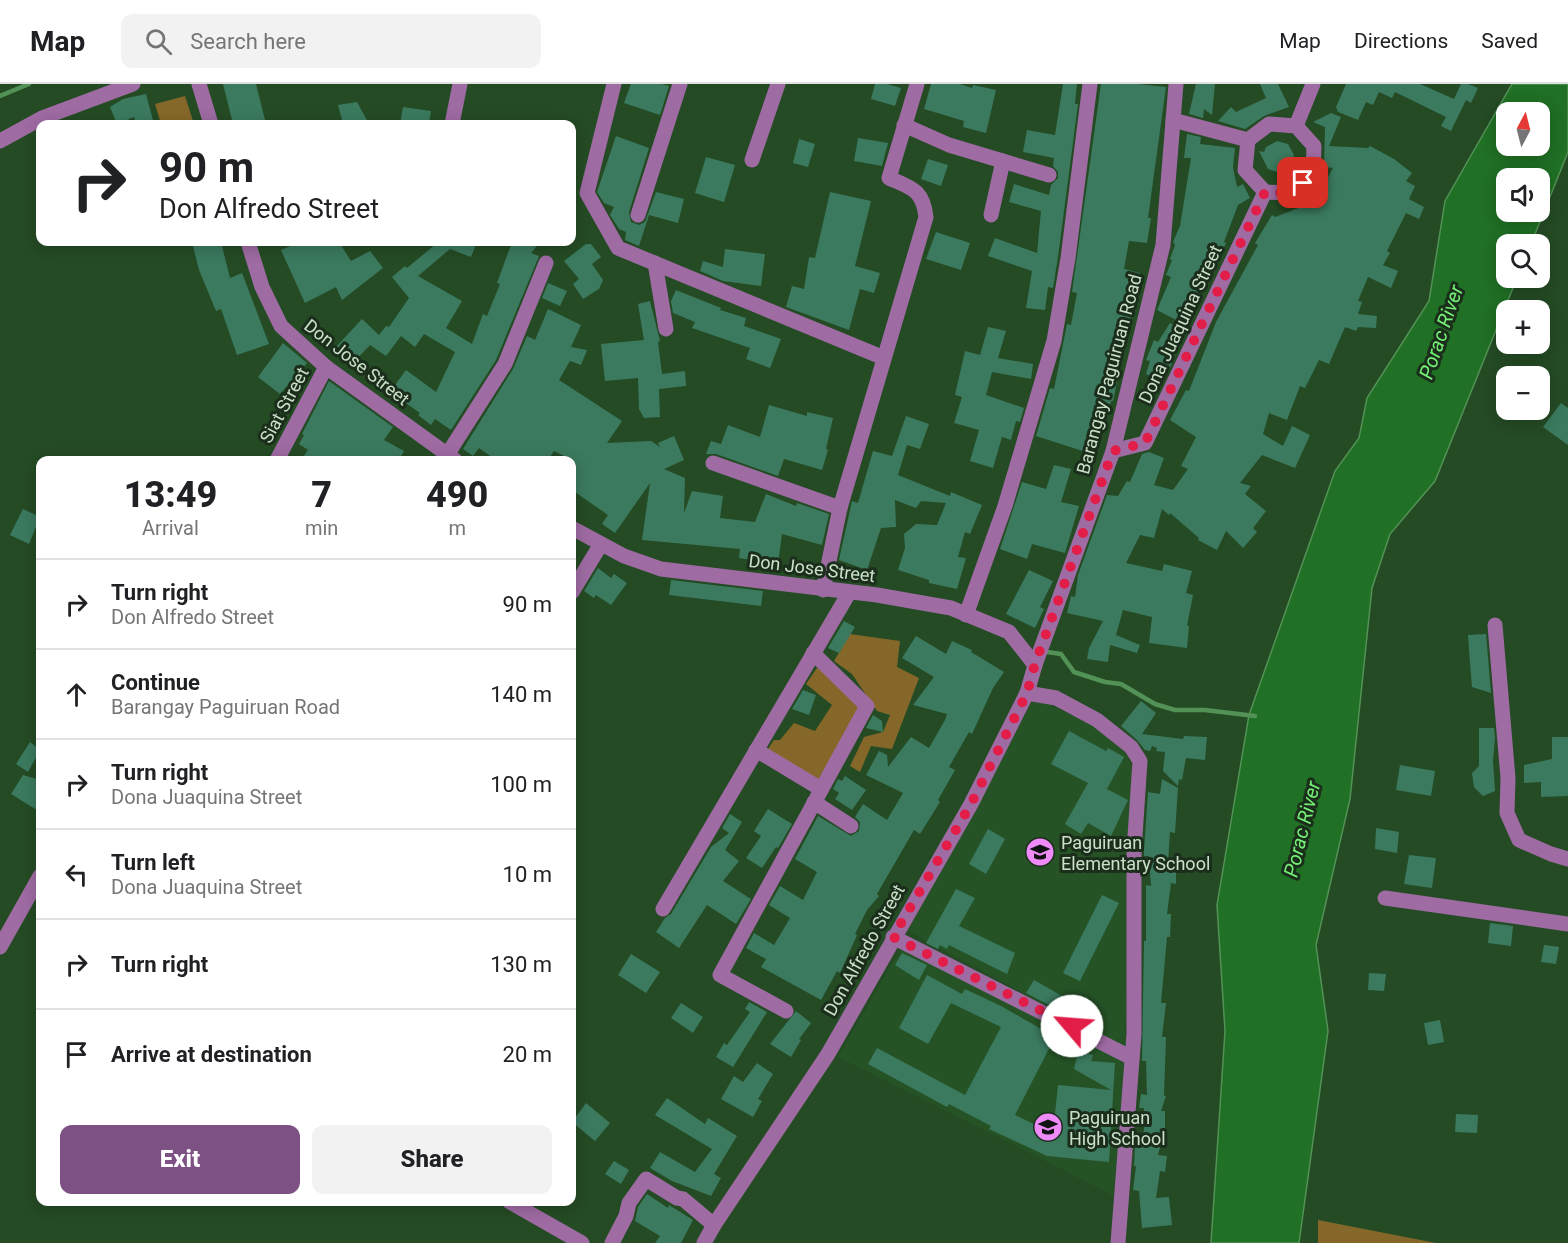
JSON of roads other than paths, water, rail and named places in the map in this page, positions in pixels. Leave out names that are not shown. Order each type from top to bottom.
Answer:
[{"type":"street","points":[[38,120],[133,84]]},
{"type":"street","points":[[199,84],[210,120]]},
{"type":"street","points":[[453,120],[460,84]]},
{"type":"street","points":[[614,84],[579,193],[618,248],[884,358]]},
{"type":"street","points":[[638,215],[680,84]]},
{"type":"street","points":[[753,160],[778,84]]},
{"type":"street","points":[[823,590],[840,508],[926,217],[921,195],[889,178],[916,84]]},
{"type":"street","points":[[966,615],[1005,506],[1054,341],[1068,258],[1090,84]]},
{"type":"street","name":"Barangay Paguiruan Road","points":[[1035,664],[1113,451],[1163,245],[1176,84]]},
{"type":"street","points":[[1296,126],[1313,84]]},
{"type":"street","points":[[1173,120],[1248,140]]},
{"type":"street","points":[[0,141],[36,121]]},
{"type":"street","points":[[1269,124],[1296,126],[1314,146],[1313,174],[1293,193],[1265,192],[1245,170],[1248,140],[1269,124]]},
{"type":"street","points":[[904,125],[949,145],[1049,175]]},
{"type":"street","points":[[991,214],[1004,161]]},
{"type":"street","name":"Dona Juaquina Street","points":[[1113,451],[1145,443],[1265,192]]},
{"type":"street","name":"Don Jose Street","points":[[249,246],[262,287],[281,327],[326,367],[448,456]]},
{"type":"street","points":[[452,456],[504,364],[546,263]]},
{"type":"street","points":[[655,263],[666,329]]},
{"type":"street","name":"Siat Street","points":[[282,456],[326,367]]},
{"type":"street","points":[[713,463],[840,508]]},
{"type":"street","name":"Don Jose Street","points":[[576,530],[624,556],[661,569],[849,592],[951,608],[1009,632],[1035,664]]},
{"type":"street","points":[[576,585],[601,544]]},
{"type":"street","points":[[663,909],[849,592]]},
{"type":"street","points":[[1495,625],[1508,778],[1507,813],[1519,840],[1551,855],[1568,859]]},
{"type":"street","points":[[786,1011],[720,975],[867,706],[813,653]]},
{"type":"street","name":"Don Alfredo Street","points":[[704,1243],[828,1054],[971,804],[1027,693],[1035,664]]},
{"type":"street","points":[[1027,693],[1056,698],[1097,720],[1131,747],[1140,761],[1134,851],[1134,1034],[1118,1243]]},
{"type":"street","points":[[756,750],[818,796],[851,826]]},
{"type":"street","points":[[0,947],[36,883]]},
{"type":"street","points":[[1384,898],[1568,924]]},
{"type":"street","points":[[893,937],[1132,1058]]},
{"type":"street","points":[[612,1243],[626,1216],[629,1203],[646,1179],[682,1199],[714,1225]]},
{"type":"street","points":[[517,1206],[582,1243]]},
{"type":"water","name":"Porac River","points":[[1512,84],[1568,84],[1568,152],[1550,197],[1550,168],[1496,168],[1496,222],[1540,222],[1535,234],[1496,234],[1496,288],[1513,288],[1508,300],[1496,300],[1496,330],[1435,481],[1390,534],[1372,588],[1350,799],[1316,945],[1328,1031],[1299,1243],[1211,1243],[1225,1031],[1217,905],[1249,715],[1335,471],[1359,438],[1367,398],[1429,301],[1445,201],[1496,112],[1496,156],[1550,156],[1550,102],[1502,102]]},
{"type":"waterway","points":[[0,96],[29,84]]},
{"type":"waterway","points":[[1047,652],[1061,654],[1074,672],[1105,682],[1121,684],[1155,704],[1175,710],[1205,710],[1255,716]]},
{"type":"place","name":"Paguiruan Elementary School","points":[[1040,852]]},
{"type":"place","name":"Paguiruan High School","points":[[1048,1127]]}]
